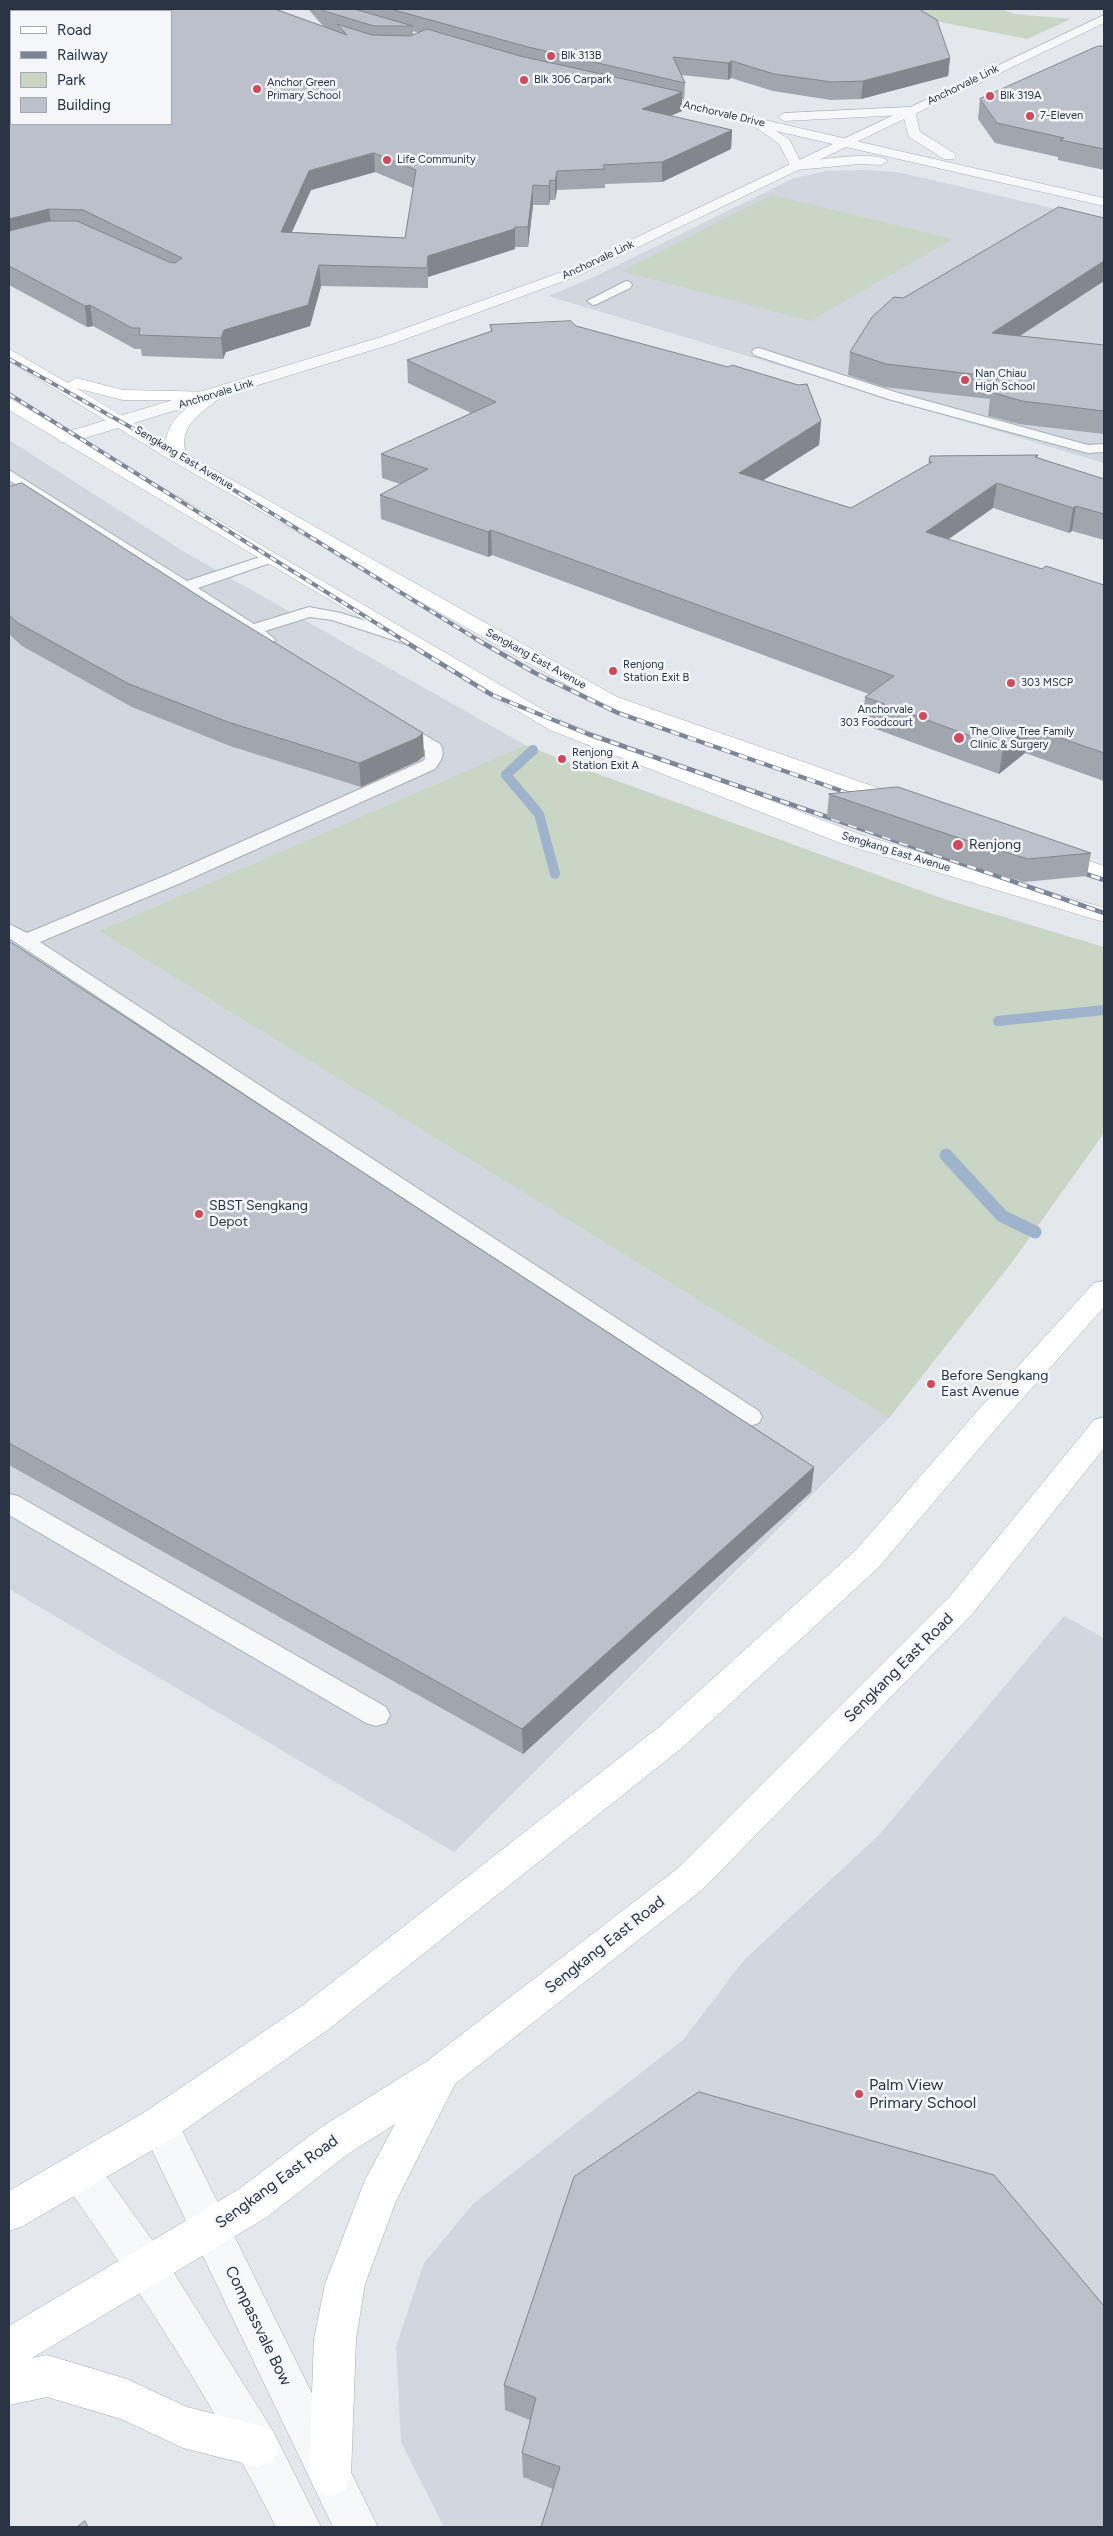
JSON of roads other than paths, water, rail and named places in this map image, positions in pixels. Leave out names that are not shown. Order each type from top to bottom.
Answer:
[{"type":"main road","name":"Sengkang East Avenue","points":[[9,354],[178,457],[610,701],[920,810]]},
{"type":"main road","points":[[38,372],[95,389],[123,395],[213,395]]},
{"type":"main road","points":[[178,457],[173,444],[174,432],[182,420],[213,395]]},
{"type":"main road","name":"Sengkang East Avenue","points":[[9,403],[557,726],[852,839],[1104,915]]},
{"type":"main road","points":[[1031,849],[1104,873]]},
{"type":"main road","points":[[9,2212],[159,2125],[316,2017],[671,1737],[867,1559],[990,1416],[1104,1290]]},
{"type":"main road","name":"Sengkang East Road","points":[[9,2349],[146,2265],[211,2230],[253,2203],[334,2141],[440,2073],[690,1879],[962,1604],[1104,1428]]},
{"type":"main road","points":[[330,2475],[335,2339],[345,2284],[380,2193],[440,2073]]},
{"type":"main road","points":[[9,2384],[46,2376],[127,2400],[183,2427],[258,2446]]},
{"type":"street","name":"Anchorvale Link","points":[[66,438],[213,395],[491,306],[575,272],[1104,18]]},
{"type":"street","name":"Anchorvale Drive","points":[[1104,192],[948,161],[847,142],[752,121],[641,90],[784,117],[861,135],[948,161],[1104,202]]},
{"type":"street","points":[[784,117],[909,112],[914,134],[948,161]]},
{"type":"street","points":[[752,121],[784,142],[797,166],[859,160],[948,161]]},
{"type":"street","name":"Compassvale Bow","points":[[159,2125],[356,2527]]},
{"type":"street","points":[[80,2172],[146,2265],[258,2446],[299,2527]]},
{"type":"lane","points":[[593,301],[626,285]]},
{"type":"lane","points":[[759,352],[893,396],[1088,449],[1104,448]]},
{"type":"lane","points":[[9,474],[286,651]]},
{"type":"lane","points":[[186,587],[271,558]]},
{"type":"lane","points":[[252,630],[309,612],[335,616],[420,644]]},
{"type":"lane","points":[[17,936],[176,878],[422,768],[434,759],[434,748],[384,716]]},
{"type":"lane","points":[[17,936],[750,1417]]},
{"type":"lane","points":[[9,1503],[376,1715]]},
{"type":"waterway","points":[[533,750],[506,775],[539,814],[555,874]]},
{"type":"waterway","points":[[998,1021],[1104,1010]]},
{"type":"waterway","points":[[946,1155],[1002,1216],[1035,1232]]},
{"type":"railway","points":[[9,359],[141,433],[478,640]]},
{"type":"railway","points":[[9,394],[403,640]]},
{"type":"railway","points":[[401,639],[492,695],[588,734],[1104,913]]},
{"type":"railway","points":[[476,639],[535,673],[618,713],[859,797]]},
{"type":"railway","points":[[1074,870],[1104,880]]},
{"type":"place","name":"Blk 313B","points":[[551,56]]},
{"type":"place","name":"Blk 306 Carpark","points":[[524,80]]},
{"type":"place","name":"Anchor Green Primary School","points":[[257,89]]},
{"type":"place","name":"Blk 319A","points":[[990,96]]},
{"type":"place","name":"7-Eleven","points":[[1030,116]]},
{"type":"place","name":"Life Community","points":[[387,160]]},
{"type":"place","name":"Nan Chiau High School","points":[[965,380]]},
{"type":"place","name":"Renjong Station Exit B","points":[[613,671]]},
{"type":"place","name":"303 MSCP","points":[[1011,683]]},
{"type":"place","name":"Anchorvale 303 Foodcourt","points":[[923,716]]},
{"type":"place","name":"The Olive Tree Family Clinic & Surgery","points":[[959,738]]},
{"type":"place","name":"Renjong Station Exit A","points":[[562,759]]},
{"type":"place","name":"Renjong","points":[[958,845]]},
{"type":"place","name":"SBST Sengkang Depot","points":[[199,1214]]},
{"type":"place","name":"Before Sengkang East Avenue","points":[[931,1384]]},
{"type":"place","name":"Palm View Primary School","points":[[859,2094]]}]
